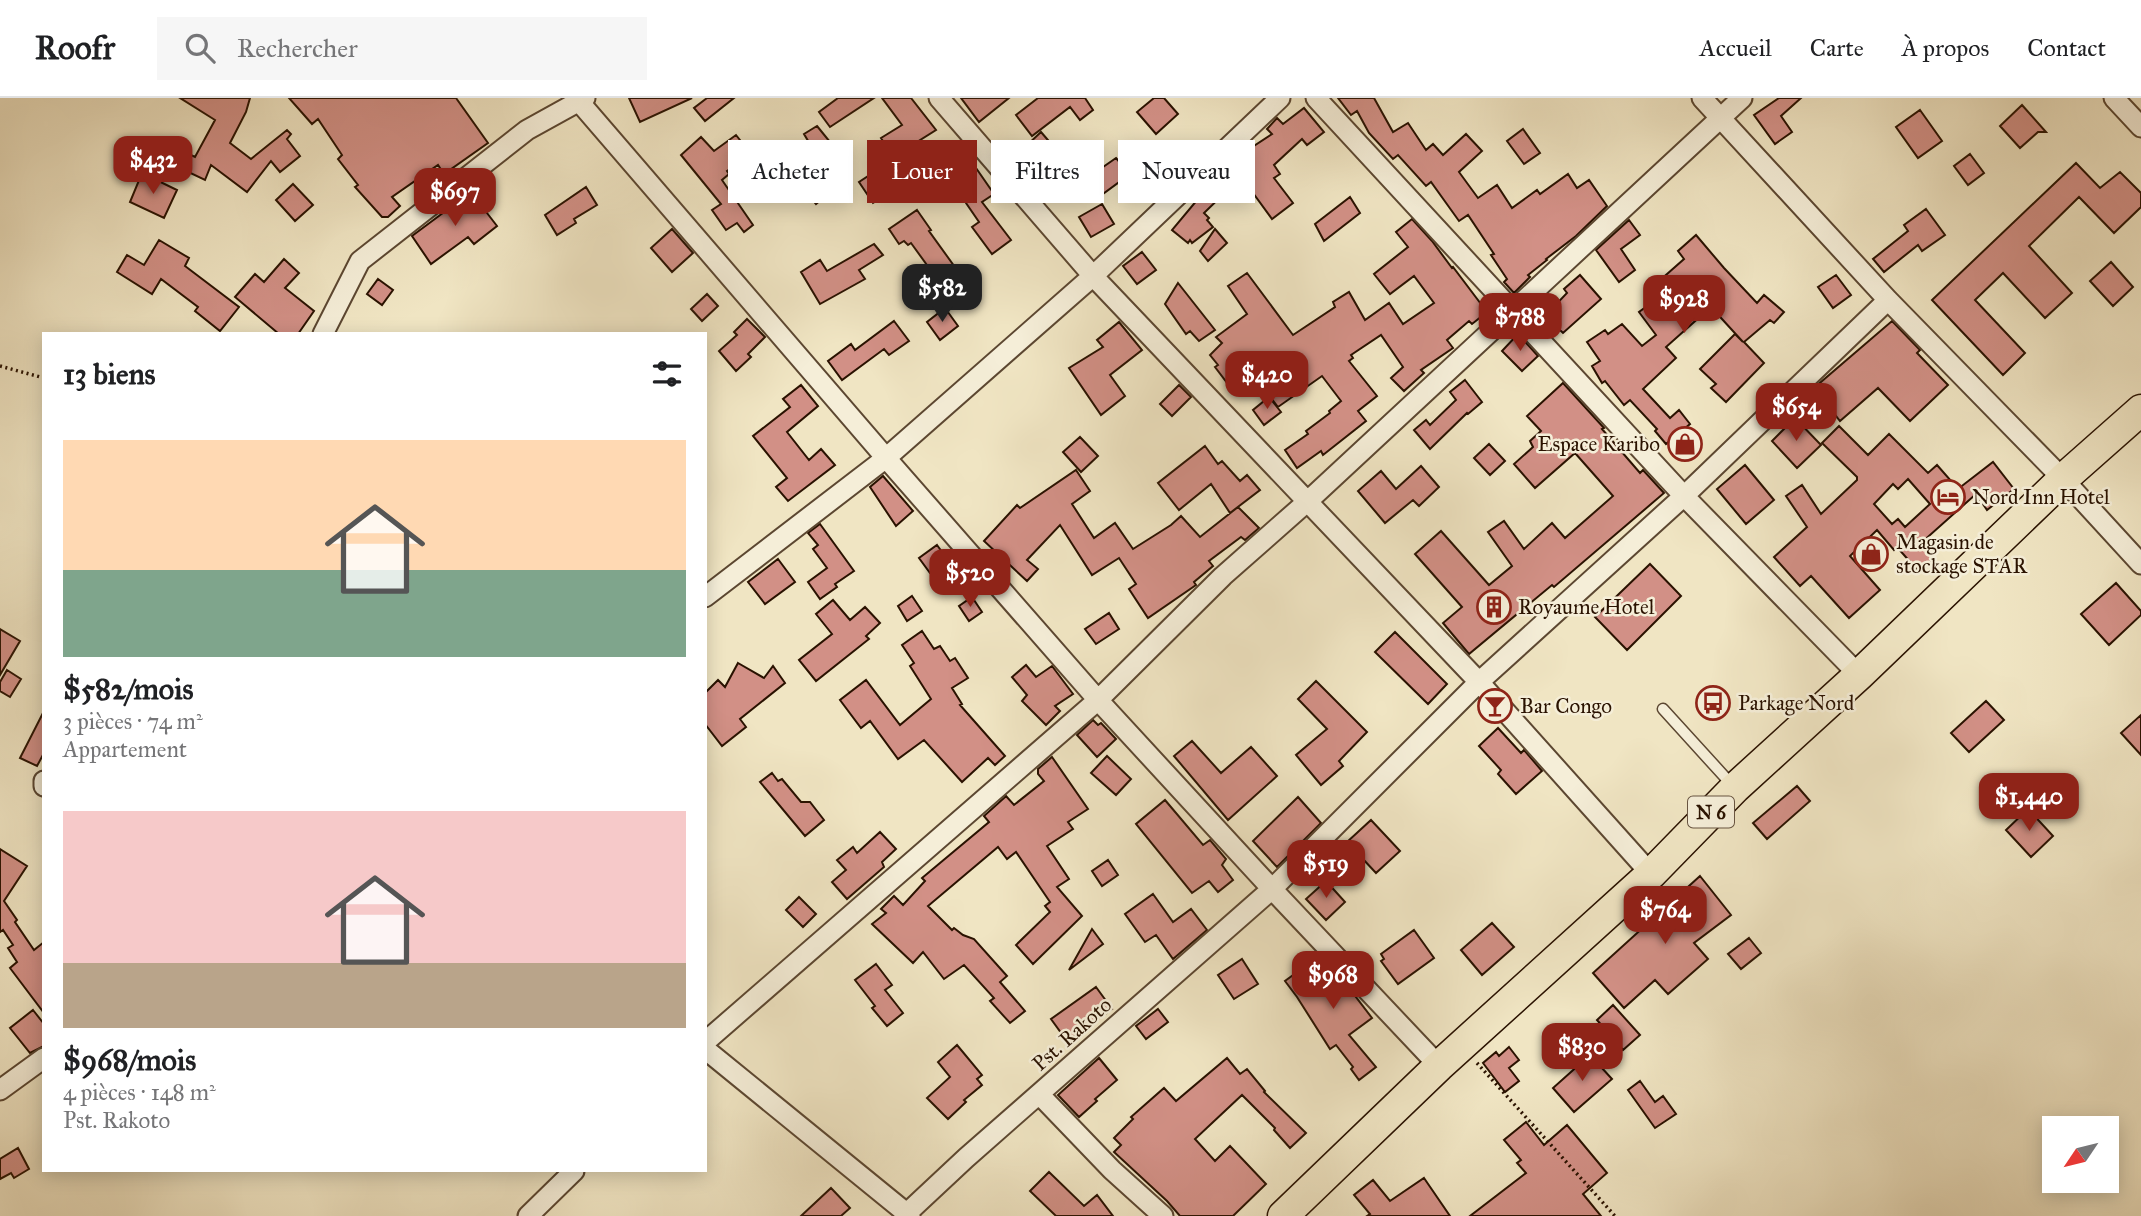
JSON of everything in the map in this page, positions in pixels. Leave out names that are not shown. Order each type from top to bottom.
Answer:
[{"type":"main road","name":"N 6","points":[[1283,1216],[1462,1045],[1651,874],[1735,788],[1859,675],[2063,479],[2141,410]]},
{"type":"street","points":[[939,98],[1093,276],[1479,682],[1651,874]]},
{"type":"street","points":[[707,595],[886,458],[1093,276],[1280,98]]},
{"type":"street","points":[[1316,98],[1684,496],[1859,675]]},
{"type":"street","points":[[1702,98],[1888,300],[2063,479],[2141,565]]},
{"type":"street","points":[[707,1040],[1097,700],[1223,576],[1308,501],[1742,98]]},
{"type":"street","points":[[2114,98],[2141,127]]},
{"type":"street","points":[[324,332],[360,261],[527,130],[580,99],[886,458],[1097,700],[1440,1066]]},
{"type":"street","name":"Pst. Rakoto","points":[[907,1215],[1039,1094],[1272,889],[1479,682],[1684,496],[1888,300]]},
{"type":"street","points":[[707,1051],[907,1215]]},
{"type":"street","points":[[0,1090],[42,1059]]},
{"type":"street","points":[[1039,1094],[1112,1170],[1163,1216]]},
{"type":"street","points":[[528,1216],[573,1172]]},
{"type":"lane","points":[[1663,709],[1735,788]]},
{"type":"path","points":[[0,366],[42,377]]},
{"type":"path","points":[[1462,1045],[1615,1216]]},
{"type":"building","points":[[180,98],[250,98],[230,143],[251,159],[287,130],[291,134],[287,139],[300,156],[280,172],[271,161],[247,192],[211,165],[205,180],[182,169],[189,154],[195,157],[215,120]]},
{"type":"building","points":[[289,98],[456,98],[488,143],[444,174],[438,165],[392,197],[400,206],[388,217],[382,217],[355,187],[358,185],[338,159],[342,155],[318,119],[312,124]]},
{"type":"building","points":[[629,98],[692,98],[640,122]]},
{"type":"building","points":[[707,98],[734,98],[705,121],[694,108]]},
{"type":"building","points":[[838,98],[874,98],[830,127],[819,112]]},
{"type":"building","points":[[882,98],[911,98],[936,130],[920,140],[882,140],[881,138],[902,125]]},
{"type":"building","points":[[961,98],[1009,98],[979,122]]},
{"type":"building","points":[[1038,98],[1085,98],[1093,110],[1080,120],[1070,107],[1032,136],[1016,115]]},
{"type":"building","points":[[1154,98],[1164,98],[1178,114],[1156,134],[1137,112]]},
{"type":"building","points":[[1338,98],[1374,98],[1393,132],[1408,123],[1426,150],[1433,144],[1443,155],[1466,134],[1482,151],[1459,172],[1478,198],[1497,185],[1512,208],[1537,190],[1540,194],[1568,174],[1577,188],[1589,180],[1607,206],[1576,236],[1528,275],[1530,277],[1514,293],[1504,282],[1507,279],[1491,255],[1494,254],[1468,215],[1459,221],[1431,182],[1426,186],[1398,155],[1393,159],[1369,133],[1357,111],[1351,115]]},
{"type":"building","points":[[1779,98],[1801,98],[1781,116],[1792,132],[1775,144],[1754,115]]},
{"type":"building","points":[[2022,105],[2046,132],[2038,132],[2020,148],[2000,126]]},
{"type":"building","points":[[1304,108],[1324,132],[1307,145],[1302,139],[1274,165],[1280,174],[1274,178],[1293,203],[1272,219],[1255,196],[1255,145],[1272,134],[1267,129],[1277,118],[1283,124]]},
{"type":"building","points":[[1920,110],[1942,141],[1918,158],[1896,127]]},
{"type":"building","points":[[817,126],[828,140],[808,140],[804,134]]},
{"type":"building","points":[[1523,129],[1540,153],[1524,164],[1507,141]]},
{"type":"building","points":[[1041,132],[1048,140],[1032,140]]},
{"type":"building","points":[[701,137],[714,151],[728,141],[728,175],[722,180],[728,189],[728,203],[738,203],[753,225],[744,232],[737,223],[726,230],[712,210],[721,204],[681,155]]},
{"type":"building","points":[[1970,154],[1984,173],[1968,185],[1954,166]]},
{"type":"building","points":[[1116,158],[1118,160],[1118,183],[1104,193],[1104,166]]},
{"type":"building","points":[[2076,163],[2100,188],[2120,172],[2141,193],[2141,207],[2114,233],[2079,197],[2029,246],[2072,293],[2045,318],[2003,273],[1975,300],[2025,353],[2003,375],[1932,300]]},
{"type":"building","points":[[977,169],[991,190],[991,196],[982,202],[1011,240],[992,254],[972,227],[979,222],[966,203],[977,203]]},
{"type":"building","points":[[142,173],[177,190],[164,218],[130,202]]},
{"type":"building","points":[[867,177],[867,194],[859,182]]},
{"type":"building","points":[[293,184],[313,205],[295,221],[276,200]]},
{"type":"building","points":[[586,187],[597,205],[574,219],[576,223],[557,235],[545,215]]},
{"type":"building","points":[[470,191],[497,226],[474,244],[468,237],[431,264],[412,236]]},
{"type":"building","points":[[1350,197],[1360,213],[1324,241],[1315,224]]},
{"type":"building","points":[[1195,203],[1214,203],[1204,213],[1213,227],[1192,243],[1190,240],[1188,243],[1172,230]]},
{"type":"building","points":[[1102,204],[1114,224],[1091,237],[1079,217]]},
{"type":"building","points":[[1926,209],[1945,235],[1922,251],[1918,245],[1884,272],[1873,259],[1908,231],[1904,225]]},
{"type":"building","points":[[917,210],[957,270],[940,283],[911,243],[908,245],[904,241],[899,244],[889,229]]},
{"type":"building","points":[[1412,219],[1487,312],[1472,324],[1469,321],[1447,340],[1453,348],[1421,370],[1424,373],[1404,391],[1391,378],[1403,367],[1381,335],[1351,355],[1353,358],[1349,361],[1377,396],[1358,411],[1366,421],[1323,455],[1321,451],[1297,468],[1285,450],[1308,434],[1306,431],[1341,401],[1322,376],[1278,407],[1252,373],[1231,388],[1215,367],[1218,365],[1210,355],[1222,343],[1216,337],[1247,314],[1228,286],[1247,273],[1293,335],[1335,307],[1333,302],[1349,292],[1365,320],[1389,303],[1403,324],[1434,303],[1414,276],[1390,294],[1374,274],[1408,247],[1396,232]]},
{"type":"building","points":[[1629,220],[1640,235],[1621,249],[1635,270],[1619,282],[1596,250]]},
{"type":"building","points":[[672,229],[693,253],[672,272],[651,248]]},
{"type":"building","points":[[1215,229],[1227,243],[1208,261],[1200,251]]},
{"type":"building","points":[[1696,235],[1757,303],[1764,295],[1784,312],[1774,323],[1770,320],[1744,342],[1764,363],[1726,402],[1711,388],[1716,384],[1700,369],[1735,334],[1743,342],[1711,307],[1666,347],[1676,358],[1643,389],[1670,418],[1679,410],[1690,424],[1666,444],[1655,431],[1657,429],[1630,400],[1624,405],[1605,381],[1602,383],[1592,366],[1600,361],[1587,342],[1605,330],[1608,334],[1622,324],[1642,346],[1656,335],[1639,312],[1658,298],[1650,289],[1684,259],[1678,251]]},
{"type":"building","points":[[159,240],[189,258],[185,266],[239,307],[220,331],[195,311],[198,307],[161,279],[152,294],[117,272],[127,255],[144,265]]},
{"type":"building","points":[[874,244],[883,255],[859,270],[865,279],[820,304],[801,272],[820,260],[827,271]]},
{"type":"building","points":[[1142,252],[1156,270],[1137,284],[1123,266]]},
{"type":"building","points":[[284,259],[299,273],[285,288],[314,311],[299,332],[277,332],[235,297],[255,274],[264,282]]},
{"type":"building","points":[[2111,262],[2133,287],[2113,306],[2090,281]]},
{"type":"building","points":[[1580,275],[1601,299],[1563,333],[1545,316],[1567,293],[1564,289]]},
{"type":"building","points":[[1836,275],[1851,295],[1833,308],[1818,287]]},
{"type":"building","points":[[378,279],[393,290],[382,305],[367,294]]},
{"type":"building","points":[[1178,283],[1215,330],[1199,341],[1190,331],[1186,334],[1165,304]]},
{"type":"building","points":[[707,294],[718,306],[702,321],[691,309]]},
{"type":"building","points":[[945,308],[958,326],[940,340],[927,322]]},
{"type":"building","points":[[747,319],[765,337],[748,354],[751,357],[736,371],[719,351],[737,335],[734,332]]},
{"type":"building","points":[[894,321],[909,341],[889,355],[884,349],[842,380],[828,361],[851,344],[855,350]]},
{"type":"building","points":[[1892,321],[1920,350],[1917,353],[1948,385],[1910,421],[1878,388],[1840,421],[1814,388]]},
{"type":"building","points":[[1119,322],[1142,350],[1110,375],[1125,396],[1101,415],[1069,368],[1103,347],[1097,340]]},
{"type":"building","points":[[1518,334],[1538,356],[1522,371],[1502,351]]},
{"type":"building","points":[[1465,380],[1482,402],[1430,449],[1414,430],[1426,420],[1430,425],[1456,400],[1450,392]]},
{"type":"building","points":[[1563,383],[1640,473],[1643,470],[1664,493],[1554,587],[1552,585],[1469,654],[1443,623],[1462,607],[1415,554],[1441,531],[1489,585],[1512,566],[1488,532],[1504,521],[1524,549],[1552,523],[1565,538],[1613,496],[1575,453],[1535,488],[1514,464],[1533,447],[1530,441],[1541,431],[1527,416]]},
{"type":"building","points":[[801,385],[818,406],[787,432],[809,460],[821,449],[835,465],[788,501],[776,487],[787,478],[753,436],[790,407],[783,399]]},
{"type":"building","points":[[1179,385],[1191,397],[1172,416],[1160,404]]},
{"type":"building","points":[[1269,397],[1281,412],[1264,425],[1253,410]]},
{"type":"building","points":[[1795,418],[1821,445],[1797,468],[1772,441]]},
{"type":"building","points":[[1839,426],[1868,455],[1889,434],[1928,473],[1937,465],[1958,489],[1993,462],[2014,489],[1987,510],[1976,494],[1921,543],[1934,558],[1919,572],[1897,547],[1894,550],[1877,530],[1850,556],[1880,590],[1849,618],[1811,576],[1800,586],[1774,557],[1807,527],[1786,496],[1802,485],[1821,514],[1857,480],[1822,443]],"holes":[[[1908,479],[1930,504],[1905,527],[1898,519],[1892,524],[1874,504],[1893,484],[1898,489]]]},
{"type":"building","points":[[1080,437],[1098,456],[1081,472],[1063,452]]},
{"type":"building","points":[[1489,444],[1505,461],[1490,475],[1474,458]]},
{"type":"building","points":[[1205,446],[1218,464],[1222,461],[1240,481],[1247,475],[1260,490],[1230,513],[1211,484],[1179,510],[1158,483]]},
{"type":"building","points":[[1745,465],[1774,500],[1746,524],[1717,489]]},
{"type":"building","points":[[1421,466],[1439,487],[1419,506],[1413,500],[1385,523],[1358,491],[1381,471],[1396,489]]},
{"type":"building","points":[[1076,470],[1090,491],[1072,504],[1094,538],[1115,523],[1133,549],[1181,516],[1200,537],[1238,507],[1259,528],[1245,540],[1241,537],[1209,561],[1213,566],[1194,582],[1196,585],[1148,618],[1129,589],[1136,584],[1119,558],[1092,575],[1060,525],[1027,560],[1038,569],[1027,581],[984,541],[1017,505],[1020,508]]},
{"type":"building","points":[[883,476],[913,511],[896,526],[870,487]]},
{"type":"building","points":[[820,524],[854,571],[820,599],[808,582],[827,568],[813,549],[818,545],[808,533]]},
{"type":"building","points":[[937,545],[950,563],[936,573],[930,573],[919,558]]},
{"type":"building","points":[[778,559],[795,582],[765,604],[748,582]]},
{"type":"building","points":[[1650,564],[1681,596],[1627,650],[1595,617]]},
{"type":"building","points":[[2116,583],[2141,611],[2141,615],[2109,645],[2081,614]]},
{"type":"building","points":[[912,596],[922,611],[907,621],[898,606]]},
{"type":"building","points":[[972,597],[982,612],[969,621],[959,606]]},
{"type":"building","points":[[833,600],[850,620],[865,607],[880,623],[866,636],[869,639],[816,681],[799,660],[832,634],[816,614]]},
{"type":"building","points":[[1109,613],[1119,629],[1096,644],[1085,629]]},
{"type":"building","points":[[0,629],[20,641],[0,675]]},
{"type":"building","points":[[922,631],[934,649],[940,646],[950,661],[955,658],[968,678],[952,688],[962,704],[960,705],[1005,756],[995,765],[988,758],[962,782],[924,740],[898,759],[870,721],[861,728],[840,700],[866,680],[900,725],[931,699],[910,666],[914,663],[902,645]]},
{"type":"building","points":[[1395,632],[1447,684],[1428,704],[1375,652]]},
{"type":"building","points":[[738,663],[764,678],[773,666],[785,683],[740,719],[746,727],[722,746],[707,727],[707,691],[718,680],[725,687]]},
{"type":"building","points":[[1026,665],[1036,677],[1052,666],[1073,694],[1055,706],[1060,711],[1046,725],[1022,701],[1027,695],[1012,677]]},
{"type":"building","points":[[7,670],[21,679],[10,697],[0,691],[0,682]]},
{"type":"building","points":[[1316,681],[1367,732],[1339,761],[1343,766],[1321,785],[1296,755],[1327,729],[1298,699]]},
{"type":"building","points":[[1986,701],[2004,720],[1969,752],[1951,733]]},
{"type":"building","points":[[42,715],[42,757],[37,766],[20,758]]},
{"type":"building","points":[[2141,715],[2141,755],[2121,733]]},
{"type":"building","points":[[1093,720],[1098,725],[1101,723],[1116,739],[1097,757],[1077,735]]},
{"type":"building","points":[[1498,728],[1521,753],[1524,750],[1542,771],[1516,794],[1498,774],[1501,770],[1479,746]]},
{"type":"building","points":[[1192,741],[1221,773],[1251,747],[1277,776],[1228,820],[1174,756]]},
{"type":"building","points":[[1107,756],[1131,779],[1116,795],[1091,773]]},
{"type":"building","points":[[1052,757],[1088,809],[1068,822],[1073,829],[1047,846],[1069,879],[1057,887],[1082,916],[1033,964],[1016,945],[1050,912],[1045,906],[1050,902],[1016,852],[1007,859],[998,847],[928,906],[952,930],[954,928],[974,939],[1007,976],[1000,982],[1025,1011],[1010,1023],[990,1001],[994,998],[964,965],[944,979],[923,952],[913,963],[872,924],[886,913],[881,909],[894,896],[903,905],[925,881],[922,878],[989,822],[984,816],[1006,796],[1014,805],[1044,781],[1038,774],[1038,769]]},
{"type":"building","points":[[772,773],[778,781],[782,779],[801,802],[810,802],[824,820],[805,836],[760,782]]},
{"type":"building","points":[[1797,786],[1810,801],[1767,839],[1753,823]]},
{"type":"building","points":[[1298,797],[1321,823],[1277,867],[1253,841]]},
{"type":"building","points":[[1165,800],[1203,845],[1210,840],[1226,859],[1222,865],[1233,880],[1218,892],[1209,881],[1192,893],[1136,824]]},
{"type":"building","points":[[2028,809],[2053,836],[2031,857],[2006,830]]},
{"type":"building","points":[[1371,820],[1400,851],[1376,873],[1347,842]]},
{"type":"building","points":[[880,832],[896,849],[882,862],[884,867],[847,899],[832,882],[846,870],[837,860],[853,847],[857,853]]},
{"type":"building","points":[[0,849],[27,866],[4,901],[34,950],[42,944],[42,1010],[10,968],[17,962],[8,948],[13,945],[3,930],[0,932]]},
{"type":"building","points":[[1108,860],[1118,875],[1102,886],[1092,871]]},
{"type":"building","points":[[1700,876],[1731,915],[1694,943],[1708,959],[1668,994],[1655,980],[1624,1008],[1593,973]]},
{"type":"building","points":[[1326,881],[1345,902],[1326,920],[1306,899]]},
{"type":"building","points":[[1153,894],[1173,922],[1191,909],[1207,930],[1173,959],[1156,935],[1145,942],[1125,914]]},
{"type":"building","points":[[799,897],[816,914],[803,927],[786,910]]},
{"type":"building","points":[[1492,923],[1514,947],[1482,975],[1461,950]]},
{"type":"building","points":[[1092,929],[1103,944],[1069,970]]},
{"type":"building","points":[[1414,930],[1434,958],[1398,984],[1381,961],[1384,959],[1381,954]]},
{"type":"building","points":[[1749,938],[1761,953],[1741,969],[1728,954]]},
{"type":"building","points":[[1319,956],[1372,1018],[1349,1035],[1376,1067],[1359,1080],[1351,1069],[1353,1067],[1336,1045],[1330,1049],[1285,981]]},
{"type":"building","points":[[1242,959],[1258,984],[1234,999],[1218,975]]},
{"type":"building","points":[[876,964],[892,985],[885,990],[903,1013],[887,1026],[855,980]]},
{"type":"building","points":[[1096,987],[1112,1009],[1067,1041],[1051,1019]]},
{"type":"building","points":[[1613,1005],[1640,1035],[1623,1050],[1597,1020]]},
{"type":"building","points":[[1158,1009],[1168,1022],[1146,1039],[1136,1026]]},
{"type":"building","points":[[33,1010],[42,1021],[42,1047],[30,1053],[10,1028]]},
{"type":"building","points":[[957,1045],[982,1075],[977,1079],[982,1085],[964,1100],[966,1102],[948,1119],[927,1098],[950,1077],[938,1062]]},
{"type":"building","points":[[1509,1047],[1519,1060],[1509,1068],[1519,1081],[1505,1092],[1483,1063],[1496,1052],[1499,1056]]},
{"type":"building","points":[[1590,1055],[1612,1079],[1574,1112],[1553,1088]]},
{"type":"building","points":[[1099,1058],[1117,1080],[1079,1117],[1058,1095]]},
{"type":"building","points":[[1227,1058],[1240,1074],[1247,1069],[1264,1092],[1306,1133],[1290,1148],[1275,1128],[1242,1095],[1195,1139],[1215,1161],[1230,1146],[1266,1184],[1233,1216],[1180,1216],[1114,1152],[1121,1145],[1114,1138],[1133,1119],[1131,1117],[1164,1088],[1176,1101]]},
{"type":"building","points":[[1640,1081],[1655,1102],[1663,1096],[1676,1114],[1655,1128],[1628,1090]]},
{"type":"building","points":[[1526,1122],[1544,1145],[1567,1125],[1607,1173],[1583,1194],[1601,1216],[1470,1216],[1526,1173],[1517,1163],[1521,1160],[1504,1140]]},
{"type":"building","points":[[18,1148],[29,1169],[14,1178],[11,1173],[0,1179],[0,1159]]},
{"type":"building","points":[[1049,1172],[1084,1206],[1097,1195],[1113,1216],[1056,1216],[1030,1191]]},
{"type":"building","points":[[1424,1178],[1450,1216],[1367,1216],[1370,1214],[1354,1195],[1373,1180],[1390,1201]]},
{"type":"building","points":[[831,1188],[850,1208],[841,1216],[801,1216]]},
{"type":"place","name":"Espace Karibo","points":[[1685,444]]},
{"type":"place","name":"Nord Inn Hotel","points":[[1948,497]]},
{"type":"place","name":"Magasin de stockage STAR","points":[[1871,554]]},
{"type":"place","name":"Royaume Hotel","points":[[1494,607]]},
{"type":"place","name":"Parkage Nord","points":[[1713,703]]},
{"type":"place","name":"Bar Congo","points":[[1495,706]]}]
